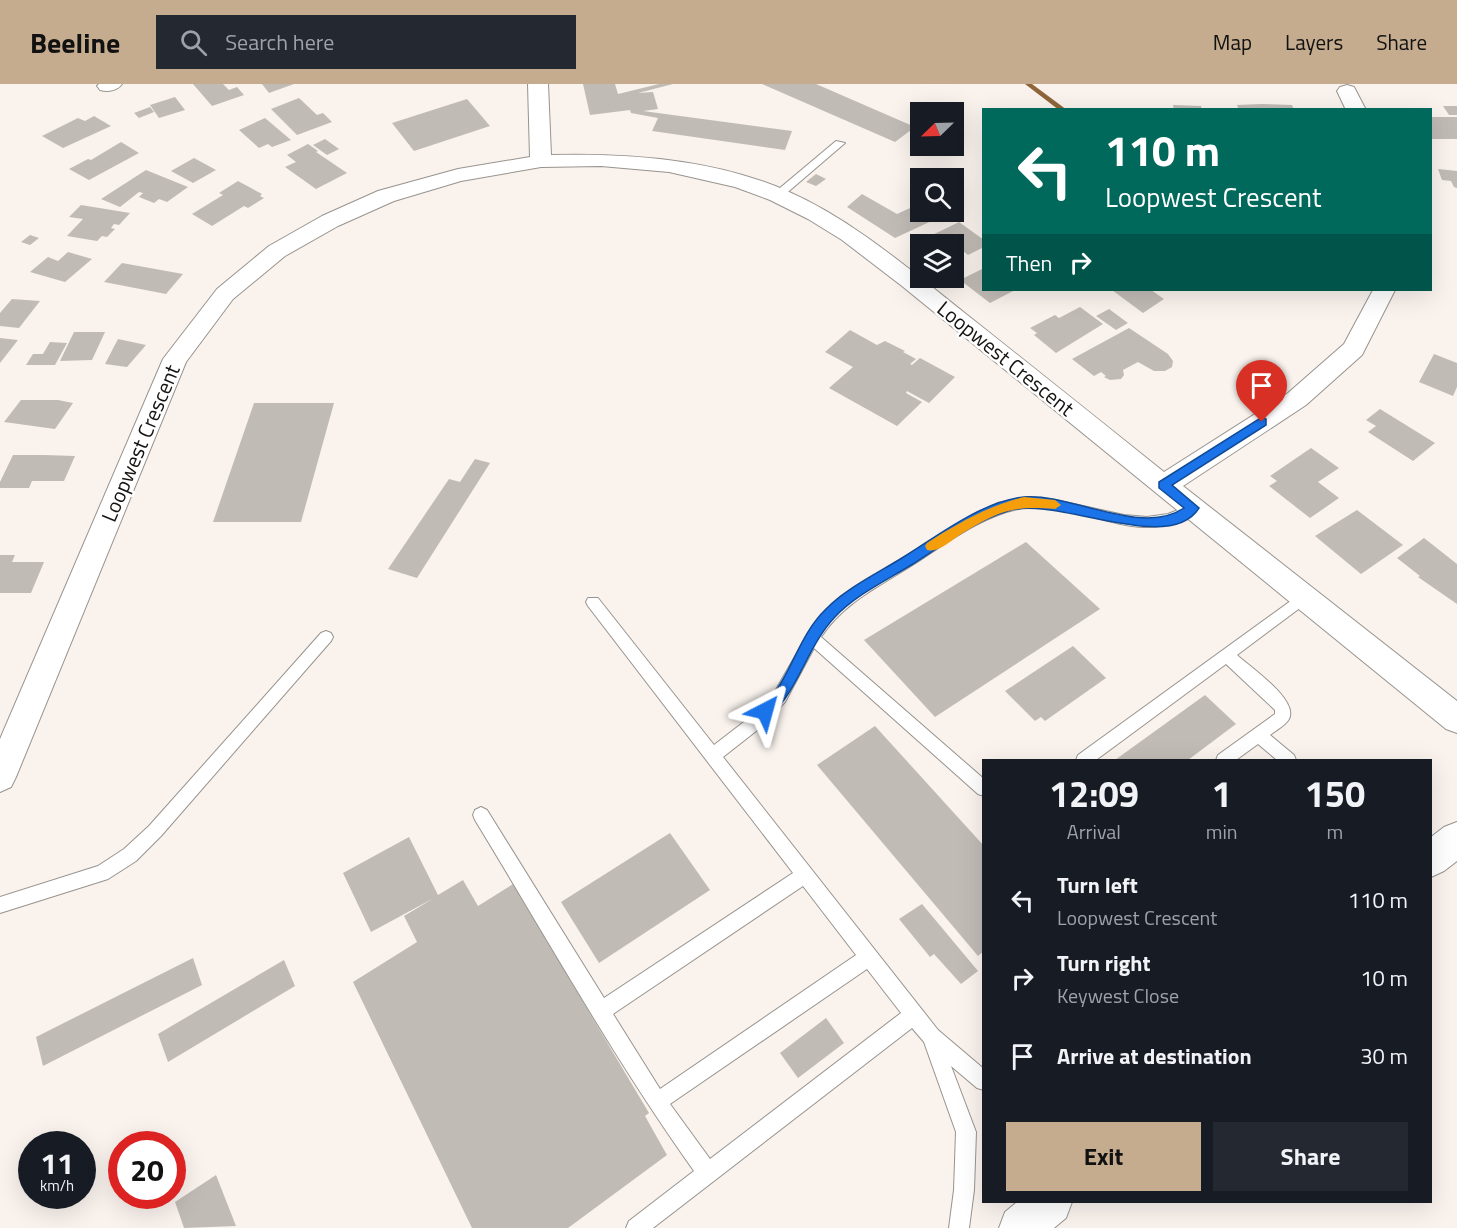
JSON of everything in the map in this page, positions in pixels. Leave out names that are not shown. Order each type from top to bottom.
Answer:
[{"type":"street","points":[[538,84],[541,161]]},
{"type":"street","points":[[1347,91],[1355,108]]},
{"type":"street","name":"Loopwest Crescent","points":[[0,777],[174,359],[225,294],[277,251],[330,221],[386,196],[458,175],[541,161],[601,160],[669,166],[741,182],[778,195],[816,214],[850,235],[910,281],[1303,598],[1457,719]]},
{"type":"street","points":[[1164,485],[1297,399],[1353,349],[1383,291]]},
{"type":"street","points":[[1432,858],[1457,839]]},
{"type":"street","points":[[1021,1228],[1049,1203]]},
{"type":"lane","points":[[778,195],[840,142]]},
{"type":"lane","points":[[712,756],[778,700],[812,638],[830,614],[861,590],[973,521],[1003,507],[1024,502],[1051,504],[1112,518],[1162,523],[1180,518],[1193,508]]},
{"type":"lane","points":[[1085,759],[1303,598]]},
{"type":"lane","points":[[593,602],[931,1037],[982,1079]]},
{"type":"lane","points":[[0,905],[102,873],[130,855],[155,831],[326,637]]},
{"type":"lane","points":[[812,638],[982,787]]},
{"type":"lane","points":[[1225,759],[1282,717],[1283,709],[1277,700],[1226,654]]},
{"type":"lane","points":[[1258,734],[1287,759]]},
{"type":"lane","points":[[481,815],[657,1102],[708,1173]]},
{"type":"lane","points":[[601,1011],[804,876]]},
{"type":"lane","points":[[657,1102],[868,958]]},
{"type":"lane","points":[[636,1228],[914,1015]]},
{"type":"lane","points":[[931,1037],[966,1132],[964,1190],[959,1228]]},
{"type":"building","points":[[193,84],[223,84],[229,90],[237,87],[244,95],[212,106]]},
{"type":"building","points":[[262,84],[294,84],[269,93]]},
{"type":"building","points":[[583,84],[615,84],[618,94],[659,84],[673,84],[638,93],[653,92],[658,109],[643,111],[792,131],[785,150],[652,131],[658,118],[631,113],[630,110],[590,115]]},
{"type":"building","points":[[762,84],[816,84],[910,125],[910,131],[895,142]]},
{"type":"building","points":[[175,97],[185,110],[159,118],[150,105]]},
{"type":"building","points":[[299,98],[317,115],[323,113],[332,122],[297,135],[271,109]]},
{"type":"building","points":[[467,99],[490,126],[414,151],[392,123]]},
{"type":"building","points":[[1173,105],[1201,106],[1202,108],[1174,108]]},
{"type":"building","points":[[1237,105],[1292,105],[1293,108],[1238,108]]},
{"type":"building","points":[[1443,106],[1457,106],[1457,115],[1449,115]]},
{"type":"building","points":[[150,107],[154,112],[139,118],[134,113]]},
{"type":"building","points":[[94,116],[111,126],[63,148],[42,136],[78,118],[85,121]]},
{"type":"building","points":[[1432,117],[1457,117],[1457,139],[1432,139]]},
{"type":"building","points":[[265,118],[291,140],[272,147],[268,144],[259,148],[239,130]]},
{"type":"building","points":[[325,139],[339,149],[327,155],[313,145]]},
{"type":"building","points":[[121,142],[139,153],[89,180],[69,169],[88,159],[91,160]]},
{"type":"building","points":[[308,144],[347,173],[316,189],[285,167],[296,162],[287,155]]},
{"type":"building","points":[[194,158],[216,170],[193,183],[171,171]]},
{"type":"building","points":[[1438,169],[1457,171],[1457,188],[1451,181],[1442,180]]},
{"type":"building","points":[[146,170],[188,187],[167,202],[159,199],[154,203],[139,197],[143,193],[139,192],[120,207],[101,199]]},
{"type":"building","points":[[816,174],[826,179],[816,186],[806,182]]},
{"type":"building","points":[[238,181],[262,194],[260,196],[264,198],[248,208],[244,206],[212,226],[192,214],[223,195],[219,193]]},
{"type":"building","points":[[862,194],[897,214],[910,208],[910,222],[929,222],[895,238],[847,207]]},
{"type":"building","points":[[81,205],[130,213],[119,225],[114,224],[111,228],[115,229],[107,237],[102,236],[97,241],[67,236],[83,219],[69,217]]},
{"type":"building","points":[[959,222],[982,239],[982,248],[968,255],[964,252],[964,234],[934,234]]},
{"type":"building","points":[[30,235],[39,238],[30,245],[21,242]]},
{"type":"building","points":[[68,252],[92,259],[65,282],[30,272],[48,257],[58,261]]},
{"type":"building","points":[[122,263],[183,274],[166,294],[104,282]]},
{"type":"building","points":[[982,269],[982,291],[1013,291],[990,303],[964,283],[964,278]]},
{"type":"building","points":[[1113,291],[1152,291],[1164,299],[1143,313]]},
{"type":"building","points":[[12,299],[40,301],[19,328],[0,326],[0,313]]},
{"type":"building","points":[[1080,307],[1103,324],[1056,353],[1034,335],[1037,333],[1030,328],[1055,315],[1059,318]]},
{"type":"building","points":[[1109,309],[1128,323],[1116,330],[1096,316]]},
{"type":"building","points":[[1129,328],[1168,354],[1173,361],[1172,367],[1165,371],[1154,371],[1138,362],[1123,370],[1124,375],[1121,379],[1110,380],[1101,372],[1094,376],[1072,359]]},
{"type":"building","points":[[850,330],[877,345],[885,341],[905,351],[903,352],[916,359],[910,364],[912,365],[920,358],[955,377],[929,403],[907,391],[906,393],[922,402],[897,426],[829,388],[853,367],[825,352]]},
{"type":"building","points":[[74,332],[105,332],[92,360],[60,361]]},
{"type":"building","points":[[0,338],[18,340],[0,363]]},
{"type":"building","points":[[118,339],[146,345],[127,367],[105,364]]},
{"type":"building","points":[[50,342],[67,343],[55,365],[26,365],[33,354],[43,354]]},
{"type":"building","points":[[1434,354],[1457,363],[1457,387],[1453,396],[1419,382]]},
{"type":"building","points":[[21,400],[58,400],[73,403],[55,429],[4,422]]},
{"type":"building","points":[[254,403],[334,403],[301,522],[213,522]]},
{"type":"building","points":[[1380,409],[1435,443],[1413,461],[1368,432],[1376,426],[1366,420]]},
{"type":"building","points":[[1311,448],[1339,468],[1318,482],[1339,498],[1310,518],[1269,486],[1277,481],[1270,476]]},
{"type":"building","points":[[13,455],[75,456],[64,481],[32,481],[29,488],[0,488],[0,482]]},
{"type":"building","points":[[475,459],[490,463],[417,578],[388,569],[449,479],[460,482]]},
{"type":"building","points":[[1357,510],[1403,545],[1361,574],[1315,536]]},
{"type":"building","points":[[1424,538],[1457,564],[1457,604],[1418,577],[1420,576],[1397,558]]},
{"type":"building","points":[[1026,542],[1100,609],[935,717],[864,640]]},
{"type":"building","points":[[0,555],[15,555],[12,562],[44,562],[31,593],[0,593]]},
{"type":"building","points":[[1073,646],[1106,678],[1045,721],[1041,717],[1035,721],[1005,691]]},
{"type":"building","points":[[1205,695],[1236,724],[1189,759],[1116,759]]},
{"type":"building","points":[[875,726],[982,844],[982,953],[978,956],[817,765]]},
{"type":"building","points":[[670,833],[710,890],[599,963],[561,902]]},
{"type":"building","points":[[409,837],[438,895],[463,880],[478,906],[513,884],[649,1113],[645,1116],[667,1155],[568,1228],[472,1228],[353,982],[417,942],[404,916],[434,898],[371,932],[343,873]]},
{"type":"building","points":[[922,904],[978,971],[961,984],[934,954],[930,957],[899,919]]},
{"type":"building","points":[[193,958],[202,985],[43,1066],[36,1037]]},
{"type":"building","points":[[284,960],[295,986],[168,1062],[158,1034]]},
{"type":"building","points":[[826,1018],[844,1043],[798,1078],[780,1053]]},
{"type":"building","points":[[216,1175],[236,1226],[184,1228],[177,1209],[186,1209],[186,1195]]},
{"type":"waterway","points":[[1028,84],[1061,108]]},
{"type":"slow traffic","points":[[932,546],[973,521],[1003,507],[1024,502],[1055,505]]},
{"type":"route","points":[[765,711],[778,700],[807,645],[830,614],[861,590],[973,521],[1003,507],[1024,502],[1051,504],[1138,522],[1162,523],[1180,518],[1193,508],[1164,485],[1262,422]]}]
